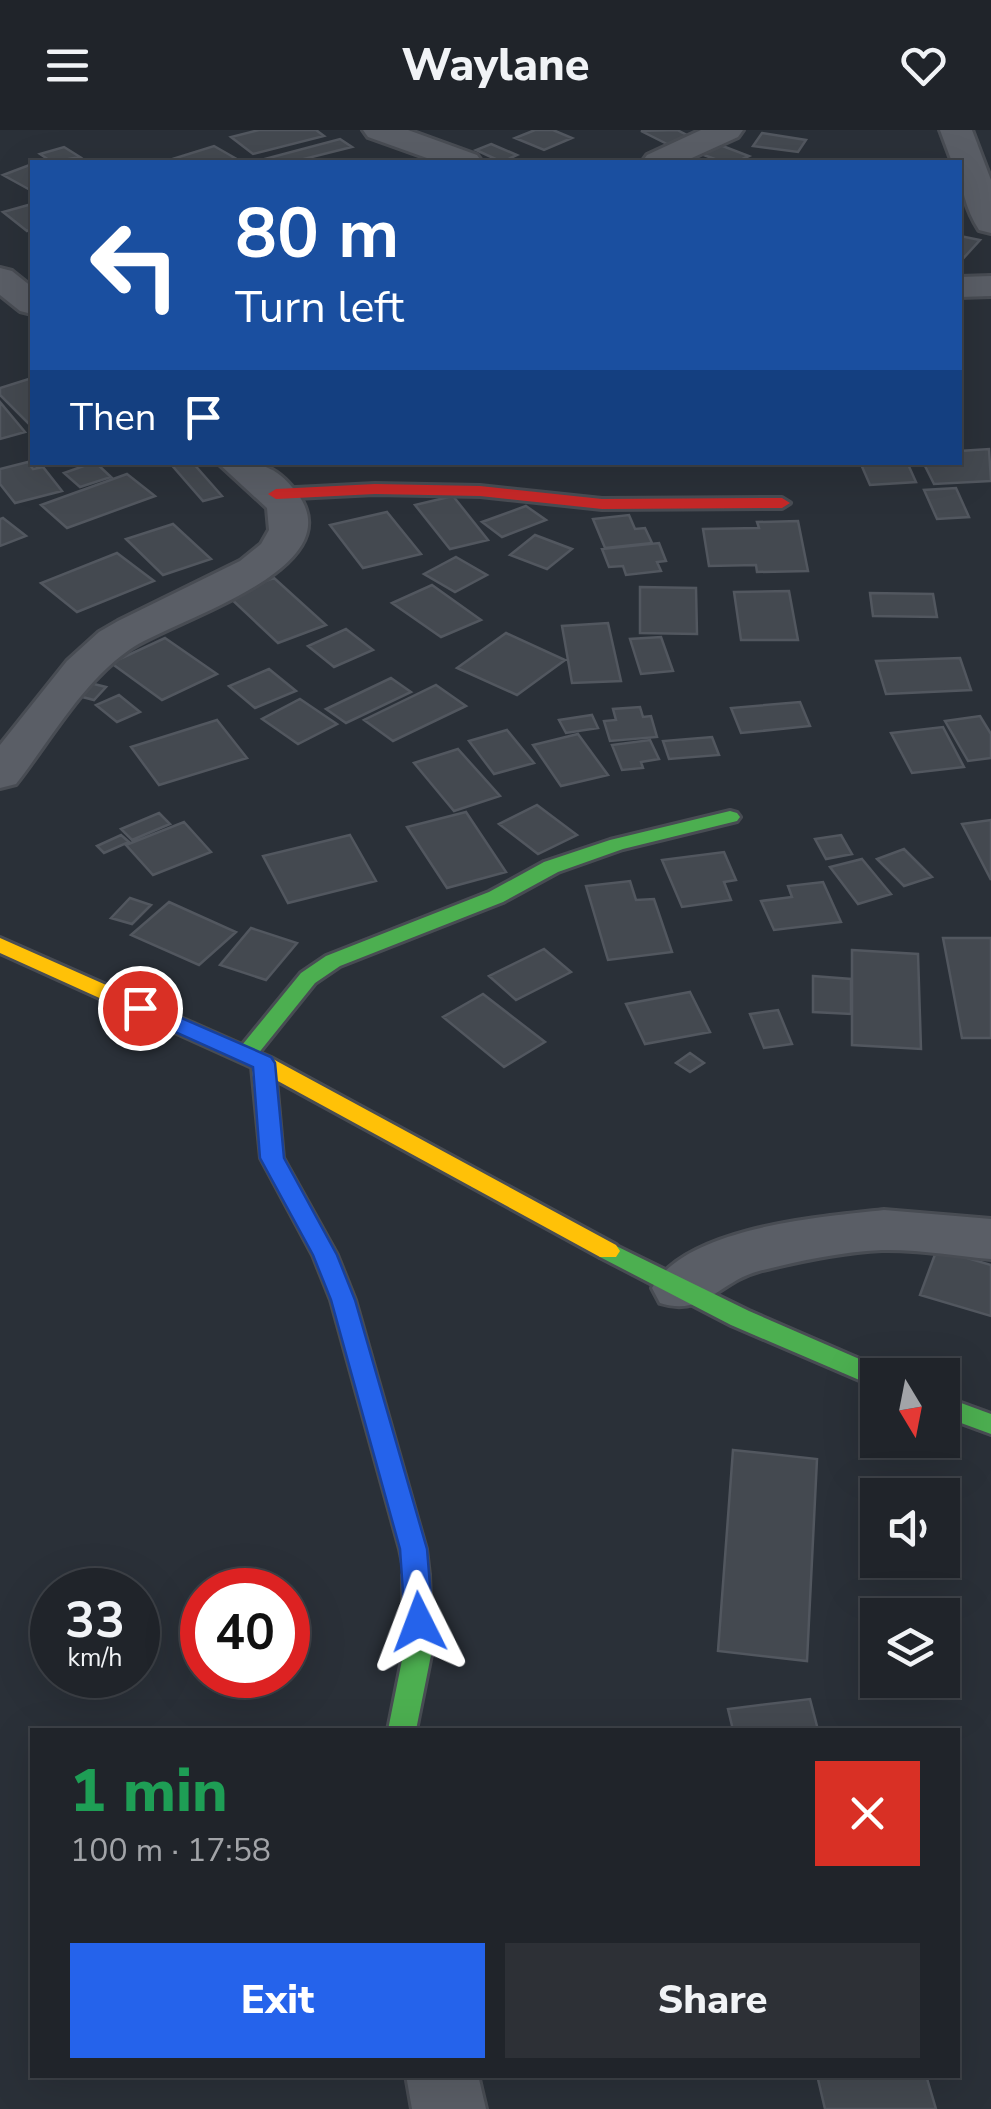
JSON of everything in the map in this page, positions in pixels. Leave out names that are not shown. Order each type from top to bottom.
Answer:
[{"type":"street","points":[[379,130],[461,160]]},
{"type":"street","points":[[662,160],[727,130]]},
{"type":"street","points":[[956,130],[991,223]]},
{"type":"street","points":[[0,278],[30,302]]},
{"type":"street","points":[[962,287],[991,286]]},
{"type":"street","points":[[0,774],[90,661],[114,641],[142,623],[254,574],[272,559],[286,540],[291,522],[286,506],[240,465]]},
{"type":"street","points":[[276,494],[393,489],[480,491],[602,504],[782,503]]},
{"type":"street","points":[[402,1728],[418,1650],[420,1595],[413,1549],[343,1300],[325,1255],[272,1158],[255,1059],[298,988],[333,961],[496,897],[551,866],[617,844],[730,818]]},
{"type":"street","points":[[0,944],[255,1059],[680,1288],[860,1370]]},
{"type":"street","points":[[680,1288],[729,1258],[806,1238],[884,1230],[956,1233],[991,1240]]},
{"type":"street","points":[[960,1413],[991,1424]]},
{"type":"street","points":[[443,2078],[448,2109]]},
{"type":"building","points":[[259,130],[316,130],[324,136],[253,154],[231,137]]},
{"type":"building","points":[[535,130],[553,130],[572,138],[544,150],[515,138]]},
{"type":"building","points":[[677,130],[691,137],[669,145],[641,131]]},
{"type":"building","points":[[762,133],[806,140],[798,152],[753,146]]},
{"type":"building","points":[[340,139],[352,147],[300,160],[261,160]]},
{"type":"building","points":[[491,144],[517,155],[498,160],[476,150]]},
{"type":"building","points":[[720,145],[749,156],[718,160],[701,154]]},
{"type":"building","points":[[214,146],[235,158],[228,160],[169,160]]},
{"type":"building","points":[[64,147],[80,157],[49,160],[40,154]]},
{"type":"building","points":[[30,165],[30,190],[3,175]]},
{"type":"building","points":[[30,205],[30,230],[27,231],[3,212]]},
{"type":"building","points":[[962,236],[980,240],[962,260]]},
{"type":"building","points":[[30,379],[30,425],[0,395],[0,388]]},
{"type":"building","points":[[0,402],[25,432],[0,439]]},
{"type":"building","points":[[989,449],[991,481],[934,484],[924,465],[962,465],[962,451]]},
{"type":"building","points":[[28,462],[33,469],[43,467],[62,491],[15,503],[0,484],[0,469]]},
{"type":"building","points":[[98,465],[111,477],[80,487],[64,473]]},
{"type":"building","points":[[172,465],[195,465],[222,496],[203,501]]},
{"type":"building","points":[[861,465],[908,465],[916,482],[870,485]]},
{"type":"building","points":[[127,474],[155,496],[67,528],[41,505]]},
{"type":"building","points":[[956,488],[969,517],[937,519],[924,490]]},
{"type":"building","points":[[453,496],[488,540],[450,549],[415,505]]},
{"type":"building","points":[[526,506],[546,520],[502,537],[482,522]]},
{"type":"building","points":[[387,512],[421,554],[363,568],[330,525]]},
{"type":"building","points":[[629,515],[635,529],[645,528],[652,543],[605,548],[593,519]]},
{"type":"building","points":[[3,518],[26,536],[0,546]]},
{"type":"building","points":[[798,521],[808,571],[757,572],[756,565],[709,566],[703,529],[759,528],[757,522]]},
{"type":"building","points":[[173,524],[211,559],[163,575],[126,539]]},
{"type":"building","points":[[535,535],[572,549],[547,569],[510,555]]},
{"type":"building","points":[[659,543],[666,561],[657,562],[661,571],[626,575],[623,566],[609,567],[602,549]]},
{"type":"building","points":[[117,553],[154,581],[77,612],[41,583]]},
{"type":"building","points":[[456,557],[487,575],[455,592],[424,574]]},
{"type":"building","points":[[274,578],[326,625],[278,643],[227,595]]},
{"type":"building","points":[[432,585],[481,620],[441,637],[392,603]]},
{"type":"building","points":[[640,587],[696,588],[697,634],[640,633]]},
{"type":"building","points":[[789,591],[798,640],[741,640],[734,592]]},
{"type":"building","points":[[870,593],[933,594],[937,617],[873,616]]},
{"type":"building","points":[[608,623],[621,681],[572,683],[562,626]]},
{"type":"building","points":[[346,629],[373,650],[334,667],[308,646]]},
{"type":"building","points":[[506,633],[565,660],[517,695],[457,668]]},
{"type":"building","points":[[661,637],[673,671],[641,674],[630,639]]},
{"type":"building","points":[[165,638],[217,674],[162,700],[111,663]]},
{"type":"building","points":[[960,658],[971,690],[886,694],[876,661]]},
{"type":"building","points":[[269,669],[296,691],[255,708],[229,686]]},
{"type":"building","points":[[391,678],[411,692],[346,723],[326,709]]},
{"type":"building","points":[[82,681],[106,687],[94,700],[71,694]]},
{"type":"building","points":[[436,685],[466,706],[393,741],[364,720]]},
{"type":"building","points":[[119,695],[140,712],[117,722],[96,705]]},
{"type":"building","points":[[300,699],[337,724],[298,744],[262,719]]},
{"type":"building","points":[[800,702],[810,726],[741,733],[731,708]]},
{"type":"building","points":[[640,707],[643,717],[651,716],[657,737],[610,741],[604,721],[616,720],[613,709]]},
{"type":"building","points":[[592,715],[598,728],[566,733],[559,720]]},
{"type":"building","points":[[980,716],[991,734],[991,758],[968,761],[945,721]]},
{"type":"building","points":[[217,720],[247,758],[159,785],[131,747]]},
{"type":"building","points":[[943,727],[964,767],[912,773],[891,733]]},
{"type":"building","points":[[507,730],[534,763],[494,774],[469,741]]},
{"type":"building","points":[[578,734],[608,775],[561,786],[533,745]]},
{"type":"building","points":[[712,737],[719,755],[669,759],[663,741]]},
{"type":"building","points":[[650,740],[659,759],[641,762],[643,768],[622,770],[612,745]]},
{"type":"building","points":[[458,749],[500,796],[454,811],[414,763]]},
{"type":"building","points":[[537,805],[577,835],[538,854],[499,824]]},
{"type":"building","points":[[466,812],[506,872],[447,888],[407,827]]},
{"type":"building","points":[[159,813],[170,824],[132,840],[121,829]]},
{"type":"building","points":[[991,820],[991,880],[962,824]]},
{"type":"building","points":[[184,822],[211,852],[153,875],[126,845]]},
{"type":"building","points":[[121,835],[129,842],[104,853],[97,846]]},
{"type":"building","points":[[350,835],[376,881],[288,903],[263,856]]},
{"type":"building","points":[[841,835],[852,854],[826,859],[815,839]]},
{"type":"building","points":[[904,849],[932,877],[904,886],[877,859]]},
{"type":"building","points":[[724,852],[736,880],[724,882],[731,900],[682,907],[662,860]]},
{"type":"building","points":[[862,859],[891,894],[858,904],[830,867]]},
{"type":"building","points":[[630,881],[636,900],[654,899],[672,952],[608,960],[586,886]]},
{"type":"building","points":[[823,882],[841,922],[774,930],[761,901],[792,897],[788,886]]},
{"type":"building","points":[[130,898],[151,905],[132,924],[111,918]]},
{"type":"building","points":[[169,902],[236,932],[199,965],[131,935]]},
{"type":"building","points":[[251,928],[297,943],[266,980],[220,965]]},
{"type":"building","points":[[943,938],[991,938],[991,1038],[962,1038]]},
{"type":"building","points":[[544,949],[571,972],[516,1000],[489,976]]},
{"type":"building","points":[[852,950],[918,954],[921,1049],[852,1045]]},
{"type":"building","points":[[813,976],[851,979],[851,1014],[813,1012]]},
{"type":"building","points":[[690,992],[710,1032],[645,1044],[626,1004]]},
{"type":"building","points":[[483,994],[545,1042],[504,1067],[443,1017]]},
{"type":"building","points":[[778,1010],[792,1044],[764,1048],[750,1014]]},
{"type":"building","points":[[690,1053],[704,1063],[690,1072],[676,1063]]},
{"type":"building","points":[[937,1249],[991,1265],[991,1316],[920,1295]]},
{"type":"building","points":[[733,1450],[817,1459],[807,1661],[718,1651]]},
{"type":"building","points":[[810,1699],[817,1728],[733,1728],[728,1709]]},
{"type":"building","points":[[818,2078],[927,2078],[936,2109],[825,2109]]},
{"type":"traffic: fast","points":[[245,1055],[308,978],[333,961],[496,897],[551,867],[617,844],[730,817]]},
{"type":"traffic: fast","points":[[608,1251],[740,1318],[860,1370]]},
{"type":"traffic: fast","points":[[960,1413],[991,1424]]},
{"type":"traffic: fast","points":[[402,1728],[418,1650],[416,1575]]},
{"type":"traffic: slow","points":[[0,945],[263,1063],[608,1251]]},
{"type":"traffic: slow","points":[[263,1063],[272,1158],[325,1255],[343,1300],[413,1549],[416,1575]]},
{"type":"traffic: jam","points":[[276,494],[375,489],[480,491],[602,504],[782,503]]},
{"type":"route","points":[[140,1008],[264,1063],[272,1158],[286,1190],[325,1255],[343,1300],[413,1549],[420,1595],[419,1622]]}]
